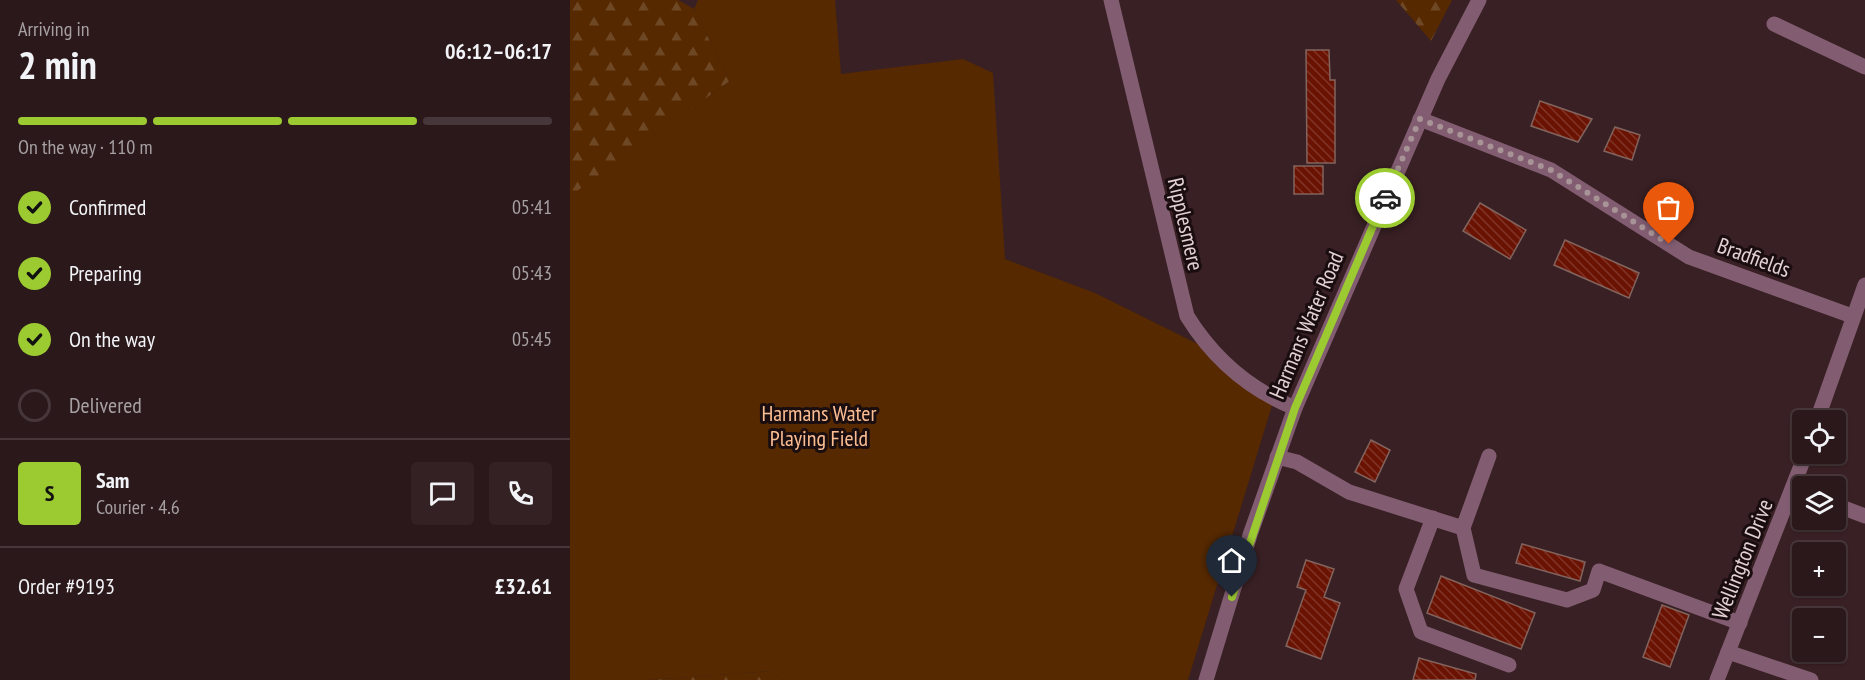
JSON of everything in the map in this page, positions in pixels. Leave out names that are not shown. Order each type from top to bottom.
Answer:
[{"type":"street","name":"Ripplesmere","points":[[1111,0],[1187,316],[1201,339],[1227,367],[1274,399],[1295,408]]},
{"type":"street","name":"Harmans Water Road","points":[[1206,680],[1277,457],[1295,408],[1420,119],[1479,0]]},
{"type":"street","points":[[1774,24],[1865,67]]},
{"type":"street","name":"Bradfields","points":[[1420,119],[1551,170],[1689,257],[1852,316]]},
{"type":"street","points":[[1820,410],[1852,316],[1865,285]]},
{"type":"street","points":[[1489,456],[1463,528],[1474,575],[1567,600],[1593,590],[1599,571],[1740,623]]},
{"type":"street","points":[[1277,457],[1297,462],[1349,492],[1463,528]]},
{"type":"street","name":"Wellington Drive","points":[[1717,680],[1792,505]]},
{"type":"street","points":[[1846,509],[1865,516]]},
{"type":"street","points":[[1433,518],[1407,589],[1421,632],[1509,665]]},
{"type":"street","points":[[1728,652],[1811,680]]},
{"type":"green space","points":[[570,0],[678,0],[694,9],[730,81],[570,197]]},
{"type":"green space","name":"Harmans Water Playing Field","points":[[698,0],[835,0],[841,74],[963,59],[993,73],[1005,259],[1095,293],[1212,351],[1274,399],[1188,680],[782,680],[772,671],[649,680],[570,680],[570,196],[730,81],[694,9]]},
{"type":"green space","points":[[1396,0],[1452,0],[1431,41]]},
{"type":"green space","points":[[772,671],[782,680],[649,680]]},
{"type":"building","points":[[1306,50],[1329,50],[1330,80],[1335,80],[1335,163],[1307,163]]},
{"type":"building","points":[[1540,101],[1592,119],[1578,142],[1531,126]]},
{"type":"building","points":[[1615,127],[1640,135],[1632,160],[1604,151]]},
{"type":"building","points":[[1294,166],[1323,166],[1323,194],[1294,194]]},
{"type":"building","points":[[1480,203],[1526,230],[1510,259],[1463,231]]},
{"type":"building","points":[[1565,240],[1639,273],[1629,298],[1554,265]]},
{"type":"building","points":[[1371,440],[1390,450],[1375,482],[1355,472]]},
{"type":"building","points":[[1522,544],[1585,562],[1580,581],[1516,563]]},
{"type":"building","points":[[1306,560],[1334,569],[1324,597],[1340,603],[1321,659],[1286,646],[1306,590],[1297,587]]},
{"type":"building","points":[[1441,576],[1535,613],[1521,649],[1427,613]]},
{"type":"building","points":[[1662,605],[1689,615],[1670,667],[1643,657]]},
{"type":"building","points":[[1419,658],[1476,674],[1475,680],[1413,680]]},
{"type":"way so far","points":[[1385,198],[1420,119],[1551,170],[1669,244]]},
{"type":"route","points":[[1232,597],[1250,535],[1303,387],[1385,198]]}]
